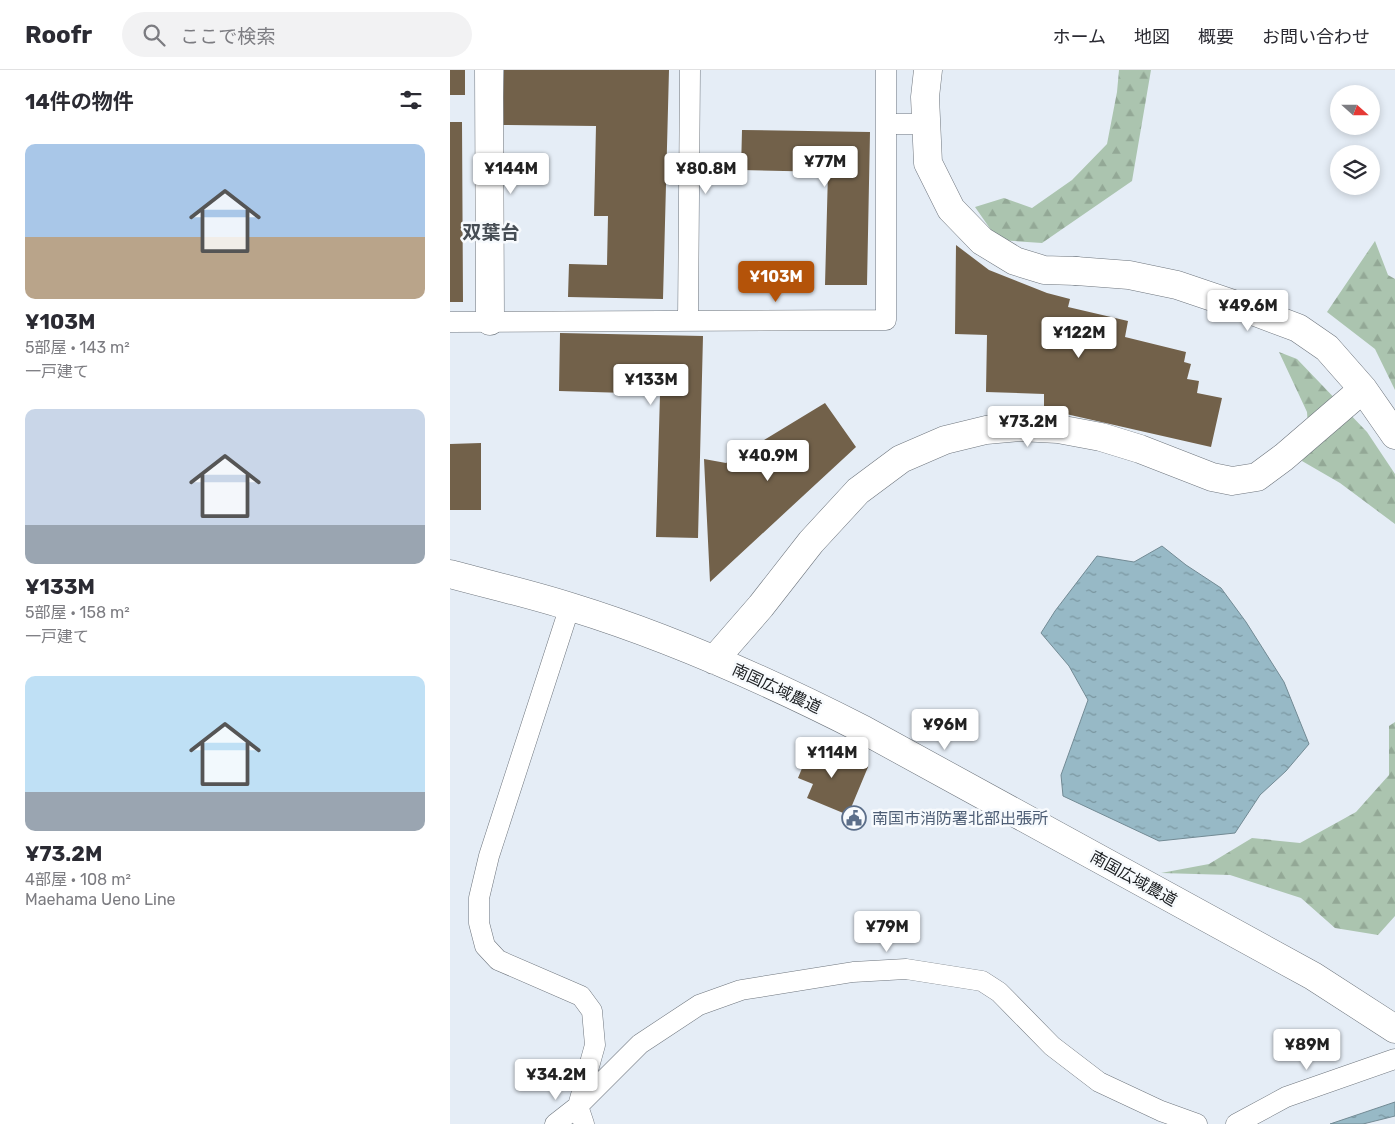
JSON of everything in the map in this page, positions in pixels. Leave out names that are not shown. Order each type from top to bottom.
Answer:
[{"type":"street","points":[[489,70],[490,321]]},
{"type":"street","points":[[688,321],[690,70]]},
{"type":"street","points":[[450,322],[886,320],[886,70]]},
{"type":"street","points":[[928,70],[925,97],[928,163],[950,208],[982,241],[1015,261],[1044,270],[1129,275],[1176,286],[1242,307],[1298,328],[1327,348],[1363,389],[1395,435]]},
{"type":"street","points":[[886,124],[926,124]]},
{"type":"street","points":[[714,660],[811,542],[858,491],[901,459],[945,440],[986,430],[1019,426],[1058,429],[1101,437],[1140,449],[1212,477],[1232,481],[1257,477],[1284,457],[1363,389]]},
{"type":"street","name":"南国広域農道","points":[[450,574],[570,606],[616,622],[714,660],[804,699],[1313,976],[1395,1029]]},
{"type":"street","points":[[570,606],[489,856],[478,898],[478,923],[485,946],[498,960],[581,996],[592,1011],[595,1044],[581,1115]]},
{"type":"street","points":[[555,1124],[581,1115],[640,1044],[699,1004],[750,989],[853,972],[906,969],[982,980],[999,992],[1052,1046],[1099,1082],[1161,1111],[1197,1124]]},
{"type":"street","points":[[1236,1124],[1286,1097],[1395,1059]]},
{"type":"green space","points":[[1119,70],[1151,70],[1132,181],[1042,243],[998,240],[975,207],[1004,198],[1032,208],[1072,180],[1107,144],[1117,92]]},
{"type":"green space","points":[[1375,241],[1388,275],[1395,279],[1395,390],[1375,349],[1327,312]]},
{"type":"green space","points":[[1279,352],[1297,359],[1367,432],[1395,474],[1395,524],[1340,483],[1302,461],[1309,442],[1307,412]]},
{"type":"green space","points":[[1395,722],[1395,916],[1378,935],[1335,928],[1301,898],[1230,875],[1161,873],[1209,864],[1252,838],[1300,843],[1356,812],[1389,775],[1389,726]]},
{"type":"water","points":[[1162,546],[1186,565],[1221,588],[1246,622],[1284,682],[1309,744],[1286,771],[1260,795],[1235,833],[1159,841],[1063,796],[1061,775],[1088,700],[1069,666],[1041,633],[1055,611],[1097,556],[1134,562]]},
{"type":"water","points":[[1395,1102],[1395,1116],[1363,1124],[1330,1124]]},
{"type":"building","points":[[450,70],[465,70],[465,95],[450,95]]},
{"type":"building","points":[[504,70],[669,70],[663,299],[568,297],[569,264],[607,265],[608,216],[594,216],[596,126],[502,125]]},
{"type":"building","points":[[450,122],[462,122],[463,302],[450,302]]},
{"type":"building","points":[[742,130],[870,132],[867,285],[825,285],[828,172],[741,170]]},
{"type":"building","points":[[956,245],[989,270],[1047,293],[1070,299],[1068,307],[1128,321],[1125,337],[1186,352],[1184,362],[1191,364],[1187,379],[1199,381],[1197,393],[1222,398],[1211,447],[1044,409],[1044,394],[986,392],[987,335],[955,334]]},
{"type":"building","points":[[560,333],[703,336],[698,538],[656,537],[660,394],[559,391]]},
{"type":"building","points":[[825,403],[856,447],[710,582],[704,459],[726,463]]},
{"type":"building","points":[[481,443],[481,510],[450,510],[450,444]]},
{"type":"building","points":[[812,744],[868,767],[848,815],[807,798],[813,784],[798,778]]},
{"type":"place","name":"南国市消防署北部出張所","points":[[854,818]]},
{"type":"district","name":"双葉台","points":[[491,232]]}]
